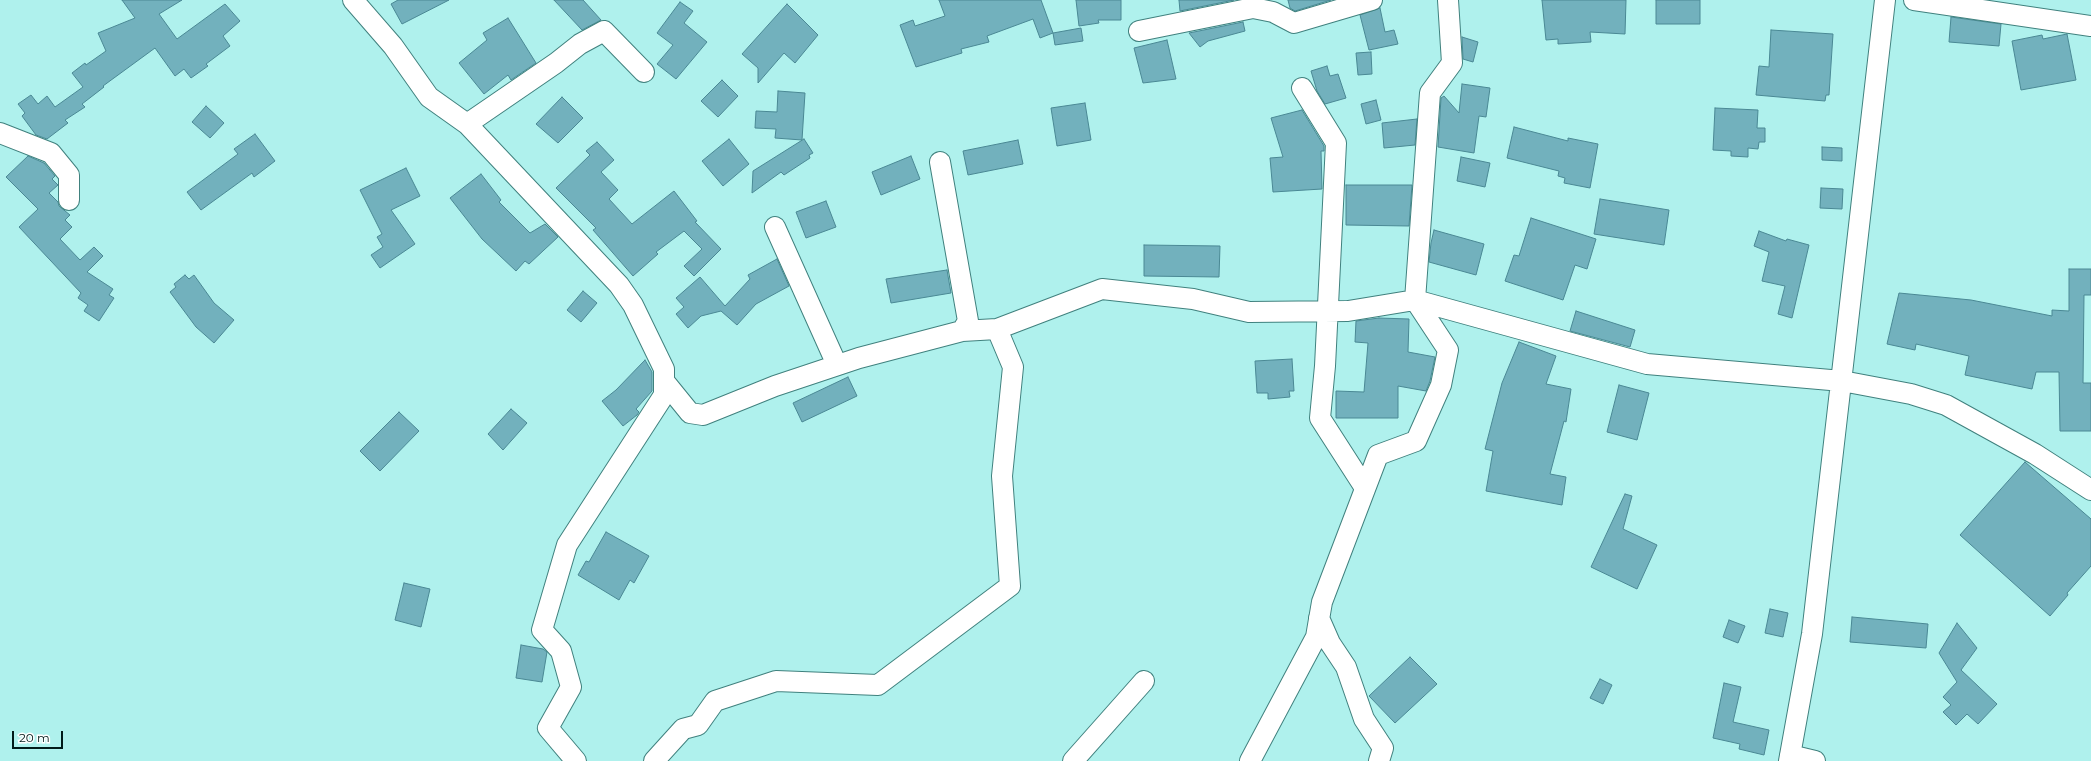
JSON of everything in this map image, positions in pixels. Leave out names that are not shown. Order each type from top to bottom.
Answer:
[{"type":"street","points":[[353,0],[394,46],[429,97],[468,124],[619,285],[633,305],[664,369],[664,395],[567,545],[542,630],[560,651],[571,687],[548,728],[576,761]]},
{"type":"street","points":[[1139,32],[1253,8],[1273,12],[1294,23],[1372,0]]},
{"type":"street","points":[[1250,761],[1316,637],[1322,602],[1378,455],[1416,441],[1441,385],[1448,350],[1415,300],[1430,93],[1452,63],[1448,0]]},
{"type":"street","points":[[1815,761],[1789,758],[1812,634],[1842,382],[1884,0]]},
{"type":"street","points":[[1914,0],[2091,26]]},
{"type":"street","points":[[468,124],[556,63],[580,44],[604,31],[644,72]]},
{"type":"street","points":[[1302,88],[1336,144],[1328,312],[1320,418],[1365,488]]},
{"type":"street","points":[[0,133],[51,153],[69,175],[69,200]]},
{"type":"street","points":[[940,162],[968,321],[962,331]]},
{"type":"street","points":[[775,227],[838,365]]},
{"type":"street","points":[[664,381],[690,414],[703,415],[775,386],[838,365],[962,331],[997,329],[1102,289],[1193,299],[1249,312],[1348,311],[1415,300],[1647,364],[1842,382],[1911,394],[1946,405],[2035,454],[2091,490]]},
{"type":"street","points":[[654,761],[684,729],[698,725],[715,701],[776,681],[878,685],[1010,586],[1002,476],[1014,367],[997,329]]},
{"type":"street","points":[[1319,618],[1330,643],[1346,667],[1364,719],[1383,748],[1379,761]]},
{"type":"street","points":[[1073,761],[1144,681]]},
{"type":"building","points":[[122,0],[182,0],[159,14],[177,39],[225,4],[240,21],[223,36],[230,46],[206,64],[208,66],[191,78],[184,69],[175,76],[155,48],[103,86],[104,87],[82,104],[85,107],[65,120],[68,123],[47,139],[36,135],[22,116],[25,113],[18,104],[31,95],[38,104],[47,96],[55,107],[83,87],[72,73],[85,63],[86,65],[106,51],[98,33],[135,18]]},
{"type":"building","points":[[398,0],[449,0],[402,24],[391,4]]},
{"type":"building","points":[[554,0],[583,0],[601,20],[582,30]]},
{"type":"building","points":[[939,0],[1041,0],[1053,33],[1040,38],[1033,19],[987,36],[989,42],[961,49],[962,53],[916,67],[900,25],[913,20],[915,26],[945,16]]},
{"type":"building","points":[[1076,0],[1121,0],[1121,20],[1098,20],[1099,23],[1079,26]]},
{"type":"building","points":[[1179,0],[1234,0],[1180,11]]},
{"type":"building","points":[[1288,0],[1331,0],[1295,11],[1290,8]]},
{"type":"building","points":[[1542,0],[1626,0],[1625,34],[1590,32],[1591,42],[1558,44],[1558,39],[1546,40]]},
{"type":"building","points":[[1656,0],[1700,0],[1700,24],[1656,24]]},
{"type":"building","points":[[680,2],[693,11],[684,23],[707,42],[676,79],[657,64],[673,45],[657,33]]},
{"type":"building","points":[[787,4],[818,35],[795,63],[784,53],[758,83],[758,68],[742,54]]},
{"type":"building","points":[[1380,8],[1385,32],[1394,30],[1398,44],[1369,50],[1360,15]]},
{"type":"building","points":[[1951,17],[2001,24],[1999,46],[1949,42]]},
{"type":"building","points":[[508,18],[536,63],[511,80],[508,75],[484,94],[459,63],[487,40],[483,33]]},
{"type":"building","points":[[1243,22],[1245,31],[1208,41],[1200,47],[1189,33]]},
{"type":"building","points":[[1081,28],[1083,41],[1055,45],[1053,33]]},
{"type":"building","points":[[1771,30],[1833,34],[1829,95],[1826,95],[1825,101],[1756,95],[1759,66],[1769,67]]},
{"type":"building","points":[[2067,34],[2076,80],[2021,90],[2012,41],[2042,35],[2043,39]]},
{"type":"building","points":[[1462,37],[1478,42],[1473,62],[1463,59]]},
{"type":"building","points":[[1167,40],[1176,79],[1143,83],[1134,48]]},
{"type":"building","points":[[1371,52],[1372,74],[1358,75],[1356,53]]},
{"type":"building","points":[[1327,66],[1330,76],[1338,74],[1346,98],[1325,104],[1317,91],[1311,71]]},
{"type":"building","points":[[722,80],[738,96],[718,117],[701,101]]},
{"type":"building","points":[[1462,84],[1490,88],[1486,117],[1479,116],[1474,153],[1438,147],[1441,98],[1444,96],[1459,113]]},
{"type":"building","points":[[778,91],[805,93],[802,140],[775,138],[776,129],[755,128],[756,111],[777,112]]},
{"type":"building","points":[[562,97],[583,118],[558,143],[536,124]]},
{"type":"building","points":[[1376,100],[1381,120],[1366,124],[1361,104]]},
{"type":"building","points":[[1085,103],[1091,140],[1057,146],[1051,108]]},
{"type":"building","points":[[206,106],[224,123],[210,138],[192,122]]},
{"type":"building","points":[[1715,108],[1758,110],[1757,128],[1765,128],[1765,142],[1759,142],[1758,149],[1748,148],[1748,157],[1731,156],[1731,151],[1713,150]]},
{"type":"building","points":[[1302,110],[1324,146],[1324,151],[1321,151],[1322,189],[1273,192],[1270,158],[1283,157],[1271,118]]},
{"type":"building","points":[[1417,119],[1415,145],[1384,148],[1382,123]]},
{"type":"building","points":[[1514,127],[1568,141],[1568,138],[1598,144],[1590,188],[1564,183],[1565,178],[1558,176],[1559,171],[1507,158]]},
{"type":"building","points":[[255,134],[275,161],[254,177],[252,173],[201,210],[187,192],[238,154],[234,149]]},
{"type":"building","points":[[729,139],[749,164],[723,186],[702,161]]},
{"type":"building","points":[[804,139],[813,153],[809,155],[810,158],[784,175],[781,172],[752,193],[753,171]]},
{"type":"building","points":[[1018,140],[1023,164],[968,175],[963,151]]},
{"type":"building","points":[[597,142],[614,160],[601,172],[618,190],[609,199],[632,224],[674,191],[697,221],[695,222],[721,249],[694,276],[684,266],[702,249],[684,231],[656,252],[658,254],[633,276],[593,230],[596,228],[556,188],[590,155],[586,151]]},
{"type":"building","points":[[1822,147],[1842,148],[1842,161],[1822,160]]},
{"type":"building","points":[[28,156],[44,163],[55,176],[52,179],[58,185],[49,193],[58,202],[59,206],[70,215],[65,220],[72,227],[60,239],[80,260],[94,247],[103,256],[87,272],[113,289],[109,295],[114,298],[99,321],[84,311],[88,305],[78,298],[81,293],[19,227],[38,209],[6,177]]},
{"type":"building","points":[[911,156],[920,179],[881,195],[872,172]]},
{"type":"building","points":[[1461,157],[1490,163],[1485,187],[1457,181]]},
{"type":"building","points":[[406,168],[420,196],[391,210],[415,244],[380,268],[371,255],[383,247],[377,237],[382,234],[360,190]]},
{"type":"building","points":[[481,174],[501,200],[499,202],[530,233],[545,224],[558,237],[529,264],[525,261],[516,271],[482,239],[450,198]]},
{"type":"building","points":[[1346,185],[1412,185],[1409,226],[1346,225]]},
{"type":"building","points":[[1821,188],[1843,189],[1842,209],[1820,208]]},
{"type":"building","points":[[1600,199],[1669,210],[1664,245],[1594,234]]},
{"type":"building","points":[[826,201],[836,227],[806,238],[796,212]]},
{"type":"building","points":[[1531,218],[1596,239],[1587,269],[1575,265],[1563,300],[1505,281],[1514,255],[1519,256]]},
{"type":"building","points":[[1434,230],[1484,244],[1476,275],[1429,262]]},
{"type":"building","points":[[1759,231],[1786,241],[1787,239],[1809,245],[1792,318],[1778,314],[1785,286],[1762,281],[1769,252],[1754,246]]},
{"type":"building","points":[[1144,245],[1220,246],[1219,277],[1144,276]]},
{"type":"building","points":[[777,259],[789,286],[756,304],[737,325],[721,311],[701,316],[688,328],[676,314],[684,307],[676,298],[700,277],[725,306],[750,279],[748,275]]},
{"type":"building","points":[[2069,269],[2091,269],[2091,295],[2084,295],[2083,383],[2091,383],[2091,431],[2060,431],[2059,372],[2036,372],[2032,389],[1965,375],[1969,356],[1916,344],[1915,350],[1887,344],[1899,293],[1971,300],[2052,316],[2052,310],[2069,311]]},
{"type":"building","points":[[947,270],[951,293],[891,303],[886,279]]},
{"type":"building","points":[[185,275],[189,279],[194,275],[214,303],[234,320],[214,343],[196,327],[170,292],[176,287],[174,284]]},
{"type":"building","points":[[583,291],[597,303],[581,322],[567,310]]},
{"type":"building","points":[[1576,311],[1635,330],[1630,347],[1570,331]]},
{"type":"building","points":[[1379,318],[1409,319],[1408,352],[1435,357],[1430,381],[1426,391],[1398,386],[1398,418],[1336,418],[1336,391],[1364,392],[1368,343],[1355,342],[1356,321]]},
{"type":"building","points":[[1519,342],[1556,356],[1546,384],[1571,389],[1566,422],[1564,421],[1550,474],[1566,477],[1562,505],[1486,491],[1493,451],[1485,449],[1502,383]]},
{"type":"building","points":[[1292,359],[1294,391],[1289,391],[1290,397],[1268,399],[1268,393],[1257,393],[1255,361]]},
{"type":"building","points":[[645,360],[652,372],[652,391],[636,409],[639,412],[637,415],[623,426],[602,401],[616,390]]},
{"type":"building","points":[[848,377],[857,396],[802,422],[793,403]]},
{"type":"building","points":[[1619,385],[1649,393],[1637,440],[1607,432]]},
{"type":"building","points":[[511,409],[527,423],[503,450],[488,434]]},
{"type":"building","points":[[399,412],[419,431],[380,471],[360,451]]},
{"type":"building","points":[[2025,462],[2091,519],[2091,566],[2067,593],[2068,595],[2050,616],[1960,535]]},
{"type":"building","points":[[1625,494],[1632,496],[1623,529],[1657,545],[1637,589],[1591,567]]},
{"type":"building","points":[[606,532],[649,556],[634,583],[630,580],[619,600],[578,575],[586,561],[589,562]]},
{"type":"building","points":[[404,583],[430,589],[421,627],[395,620]]},
{"type":"building","points":[[1770,609],[1788,613],[1783,637],[1765,633]]},
{"type":"building","points":[[1852,617],[1928,624],[1926,648],[1850,642]]},
{"type":"building","points":[[1729,620],[1745,626],[1738,643],[1723,637]]},
{"type":"building","points":[[1957,623],[1977,648],[1961,670],[1997,704],[1978,724],[1967,714],[1956,725],[1943,712],[1951,705],[1943,697],[1957,682],[1939,653]]},
{"type":"building","points":[[521,645],[543,649],[547,652],[542,682],[516,678]]},
{"type":"building","points":[[1410,657],[1437,684],[1395,723],[1369,696]]},
{"type":"building","points":[[1600,679],[1612,685],[1603,704],[1590,698]]},
{"type":"building","points":[[1724,683],[1741,687],[1733,722],[1769,730],[1764,755],[1739,749],[1740,744],[1713,738]]}]
